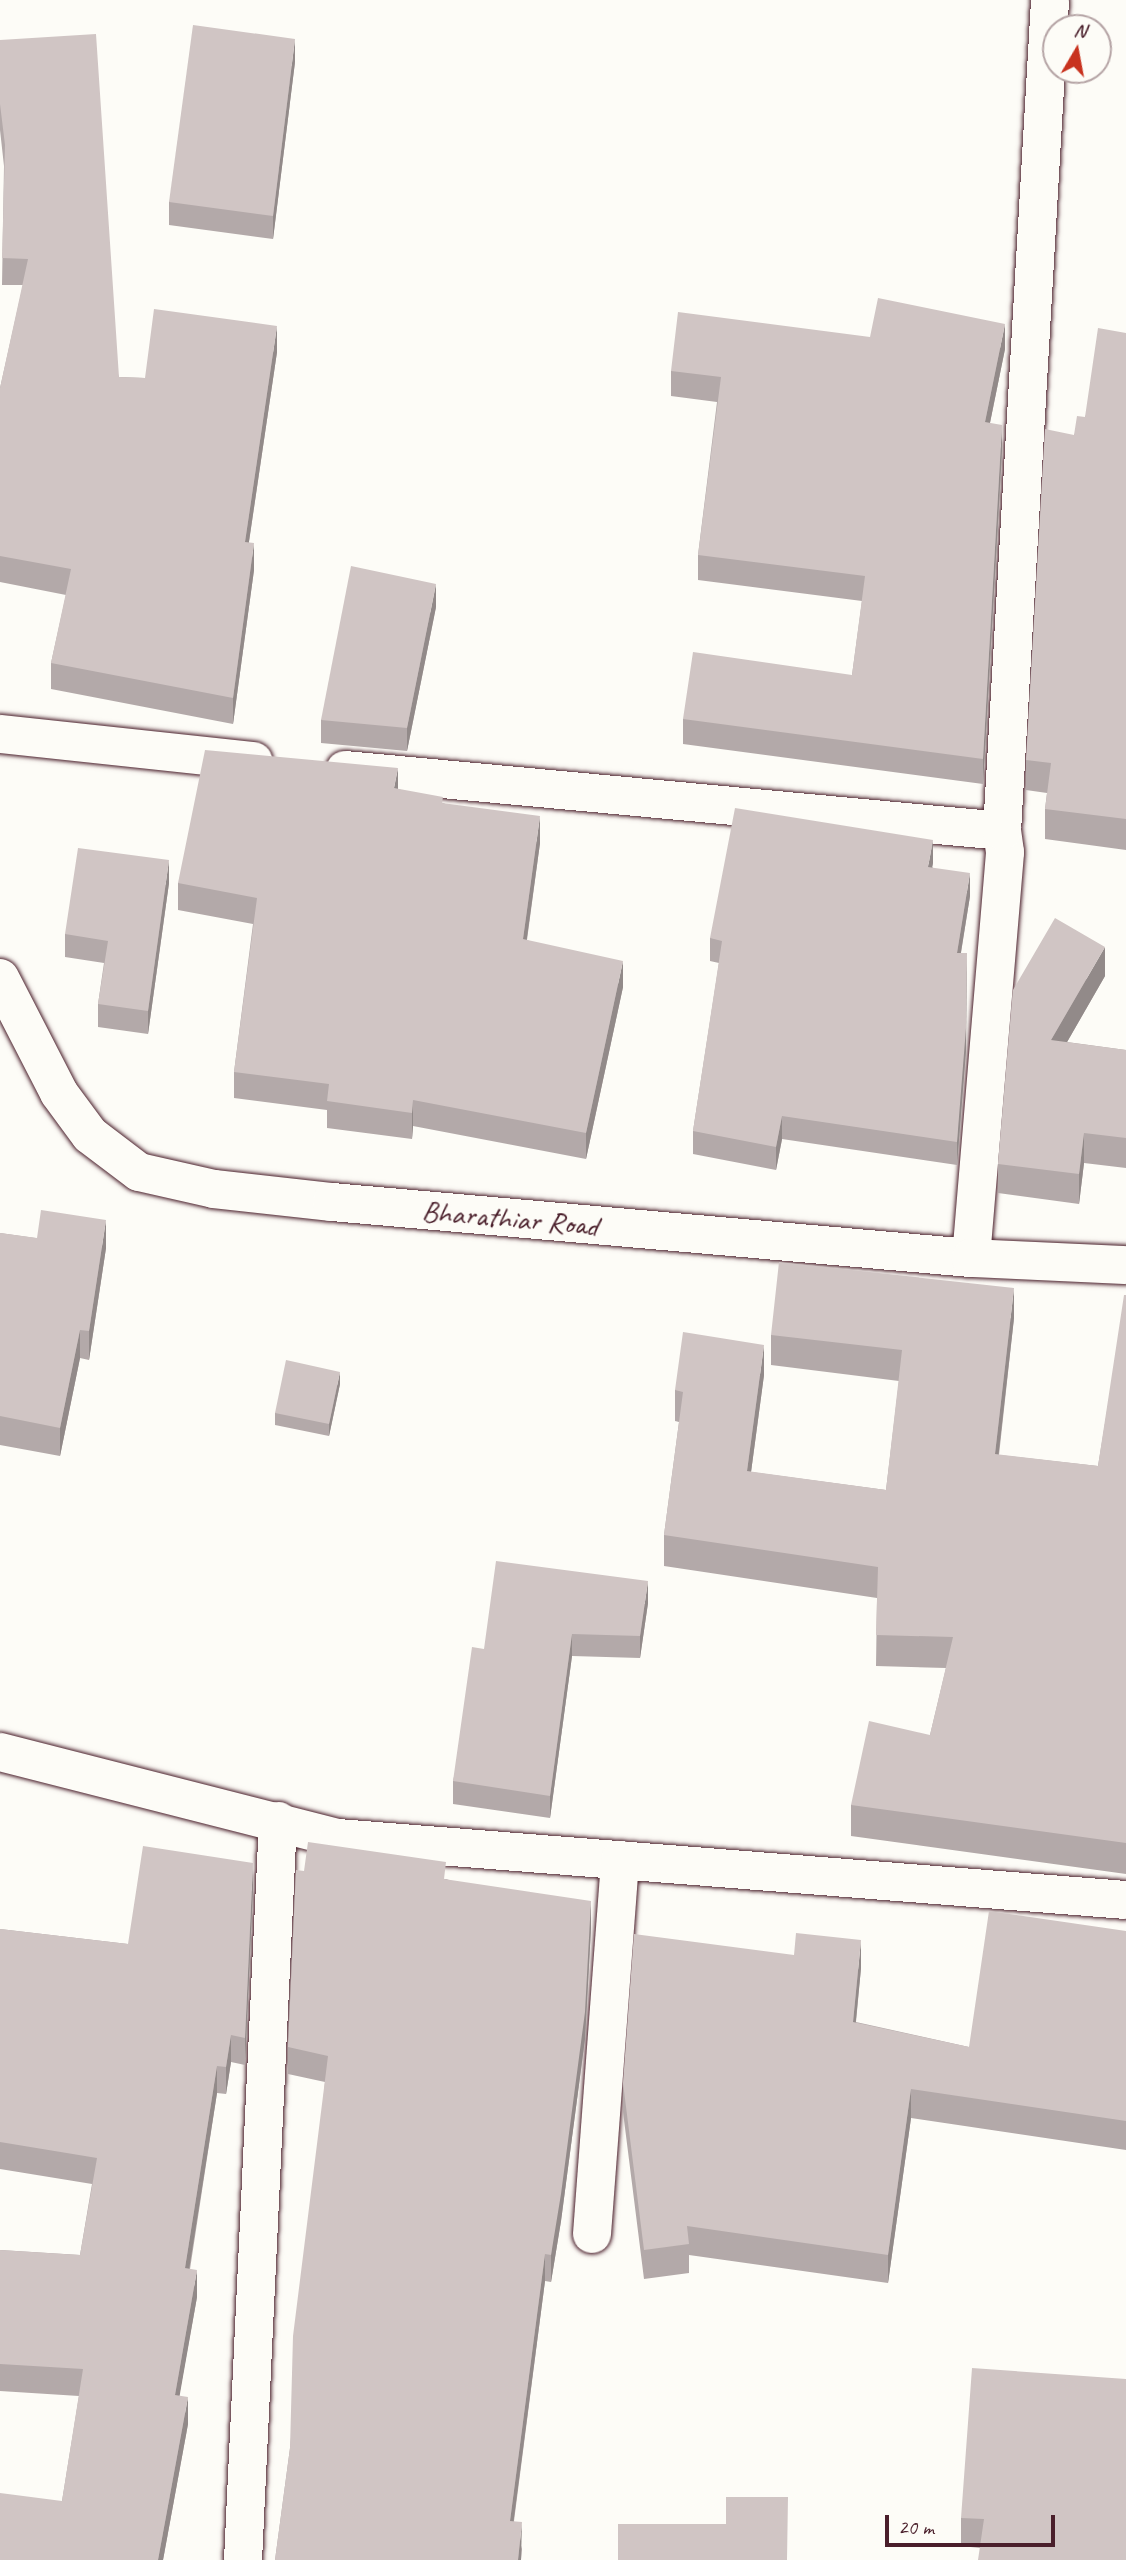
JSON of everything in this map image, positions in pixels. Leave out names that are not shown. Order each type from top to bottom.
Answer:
[{"type":"street","points":[[971,1258],[1005,852],[1002,831],[1050,0]]},
{"type":"street","points":[[0,734],[296,765],[1002,831]]},
{"type":"street","name":"Bharathiar Road","points":[[0,978],[59,1093],[90,1135],[139,1172],[214,1189],[332,1202],[971,1258],[1126,1265]]},
{"type":"street","points":[[0,1752],[338,1838],[1126,1899]]},
{"type":"street","points":[[243,2560],[278,1821]]},
{"type":"street","points":[[592,2234],[620,1860]]},
{"type":"building","points":[[193,25],[295,39],[273,216],[169,202]]},
{"type":"building","points":[[96,34],[119,377],[145,378],[154,309],[277,326],[245,542],[254,543],[233,698],[51,663],[71,569],[0,556],[0,388],[28,259],[2,258],[5,145],[0,104],[0,40]]},
{"type":"building","points":[[878,298],[1005,324],[985,422],[1002,425],[983,759],[683,719],[693,652],[852,675],[865,576],[698,555],[721,377],[671,371],[678,312],[870,337]]},
{"type":"building","points":[[1098,328],[1126,333],[1126,819],[1045,809],[1051,763],[1026,760],[1045,429],[1074,435],[1077,416],[1085,417]]},
{"type":"building","points":[[351,566],[436,584],[407,728],[321,720]]},
{"type":"building","points":[[205,750],[398,768],[394,788],[443,797],[442,803],[540,816],[523,939],[623,961],[586,1133],[413,1100],[412,1113],[327,1101],[329,1084],[234,1072],[257,898],[178,883]]},
{"type":"building","points":[[735,808],[933,840],[928,867],[970,873],[957,953],[967,953],[966,1028],[957,1142],[782,1116],[776,1147],[693,1131],[722,941],[710,938]]},
{"type":"building","points":[[78,848],[169,860],[148,1011],[98,1004],[108,941],[65,934]]},
{"type":"building","points":[[1055,918],[1105,947],[1051,1040],[1126,1050],[1126,1138],[1084,1133],[1079,1174],[998,1164],[1013,990]]},
{"type":"building","points":[[41,1210],[106,1220],[89,1331],[80,1330],[60,1428],[0,1416],[0,1233],[37,1238]]},
{"type":"building","points":[[779,1262],[1014,1288],[995,1454],[1098,1466],[1126,1295],[1126,1843],[851,1805],[869,1721],[930,1735],[953,1637],[876,1635],[878,1567],[664,1535],[683,1392],[675,1390],[683,1332],[764,1345],[747,1471],[886,1490],[902,1350],[771,1335]]},
{"type":"building","points":[[286,1360],[340,1372],[329,1424],[275,1413]]},
{"type":"building","points":[[496,1561],[648,1581],[640,1636],[572,1634],[550,1796],[453,1781],[472,1647],[484,1649]]},
{"type":"building","points":[[308,1842],[446,1862],[444,1879],[591,1901],[585,2012],[551,2255],[545,2254],[510,2521],[522,2522],[518,2560],[275,2560],[290,2448],[293,2336],[328,2056],[288,2047],[296,1870],[304,1871]]},
{"type":"building","points":[[143,1846],[253,1863],[245,2038],[231,2035],[226,2067],[217,2066],[185,2268],[197,2270],[175,2395],[188,2397],[158,2560],[0,2560],[0,2493],[62,2501],[83,2369],[0,2364],[0,2250],[80,2255],[97,2158],[0,2142],[0,1929],[128,1944]]},
{"type":"building","points":[[989,1911],[1126,1931],[1126,2121],[911,2089],[888,2255],[687,2226],[689,2244],[644,2250],[623,2083],[634,1934],[794,1955],[796,1933],[861,1940],[853,2022],[969,2047]]},
{"type":"building","points":[[972,2368],[1126,2379],[1126,2560],[978,2560],[984,2519],[961,2518]]},
{"type":"building","points":[[726,2497],[788,2497],[787,2560],[618,2560],[618,2524],[726,2524]]}]
